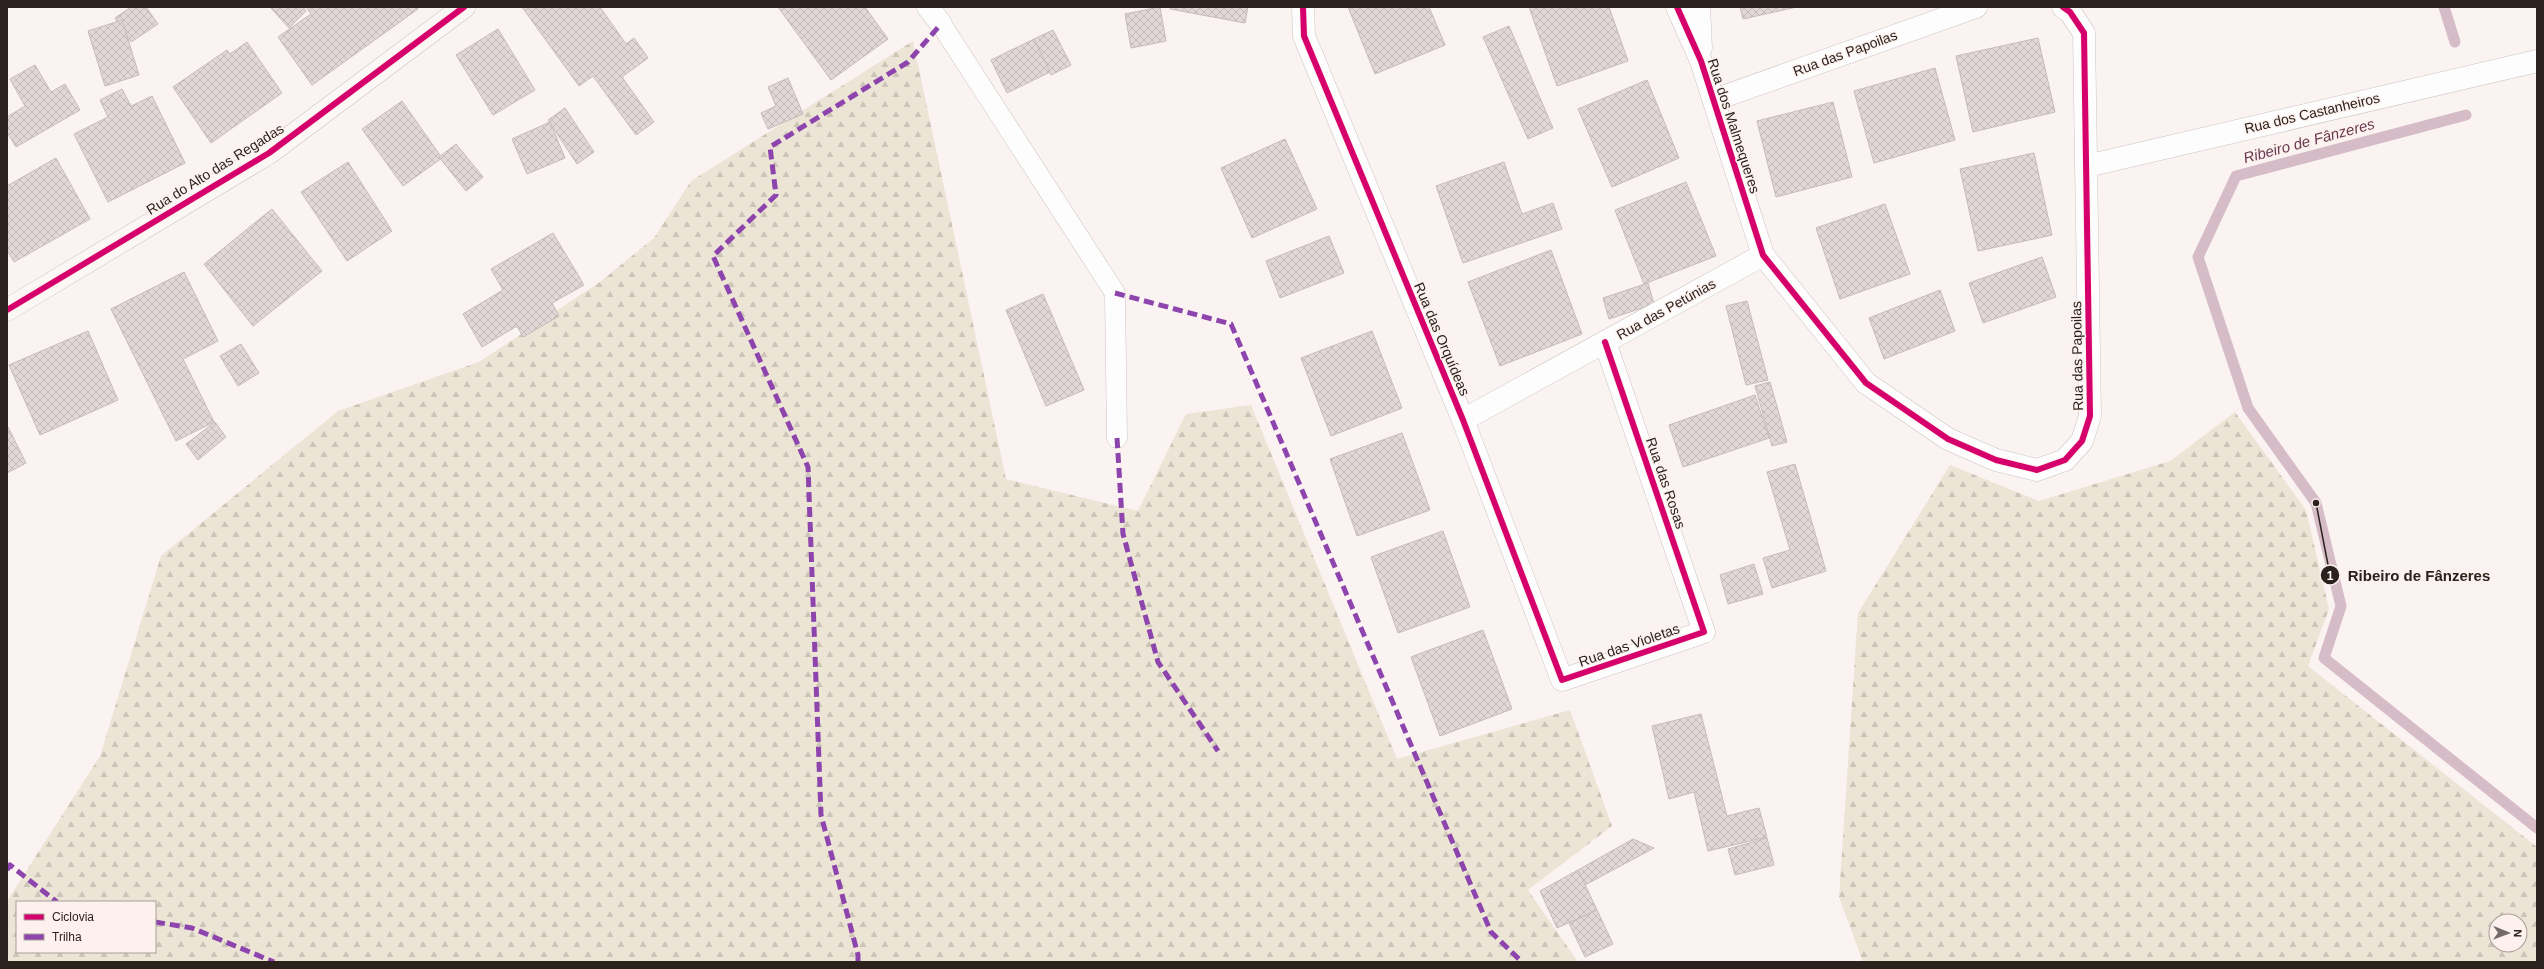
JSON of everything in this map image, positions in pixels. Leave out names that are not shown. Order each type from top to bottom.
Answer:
[{"type":"street","name":"Rua do Alto das Regadas","points":[[7,310],[269,153],[464,7]]},
{"type":"street","name":"Rua das Orquídeas","points":[[1303,7],[1304,36],[1463,420],[1562,680]]},
{"type":"street","name":"Rua dos Malmequeres","points":[[1677,7],[1702,61],[1763,255]]},
{"type":"street","name":"Rua dos Malmequeres","points":[[1699,7],[1702,61]]},
{"type":"street","name":"Rua das Papoilas","points":[[1714,100],[1976,7]]},
{"type":"street","name":"Rua das Papoilas","points":[[1763,255],[1866,383],[1948,439],[1996,460],[2037,470],[2065,460],[2082,441],[2090,416],[2084,33],[2070,12],[2064,7]]},
{"type":"street","name":"Rua dos Castanheiros","points":[[2087,166],[2537,61]]},
{"type":"street","name":"Rua das Petúnias","points":[[1463,420],[1763,255]]},
{"type":"street","name":"Rua das Rosas","points":[[1605,342],[1704,632]]},
{"type":"street","name":"Rua das Violetas","points":[[1562,680],[1704,632]]},
{"type":"lane","points":[[935,15],[1115,293],[1117,438]]},
{"type":"green space","points":[[913,41],[1006,479],[1138,511],[1186,414],[1251,405],[1397,759],[1570,710],[1612,826],[1528,890],[1578,962],[7,962],[7,901],[100,756],[161,556],[338,411],[479,362],[600,282],[654,238],[691,181]]},
{"type":"green space","points":[[2235,412],[2306,510],[2329,609],[2308,666],[2537,847],[2537,962],[1863,962],[1839,897],[1858,613],[1950,465],[2039,501],[2170,461]]},
{"type":"building","points":[[131,7],[146,7],[158,24],[131,42],[115,18]]},
{"type":"building","points":[[270,7],[303,7],[306,11],[289,28]]},
{"type":"building","points":[[306,7],[416,7],[418,9],[312,85],[278,37],[311,14]]},
{"type":"building","points":[[522,7],[600,7],[626,44],[634,38],[648,58],[622,77],[654,122],[636,135],[593,76],[579,86]]},
{"type":"building","points":[[778,7],[865,7],[888,39],[831,80]]},
{"type":"building","points":[[1160,7],[1166,41],[1131,48],[1125,14]]},
{"type":"building","points":[[1171,7],[1248,7],[1245,23],[1170,9]]},
{"type":"building","points":[[1348,7],[1429,7],[1445,45],[1375,74]]},
{"type":"building","points":[[1529,7],[1609,7],[1628,61],[1557,86]]},
{"type":"building","points":[[1740,7],[1797,7],[1743,19]]},
{"type":"building","points":[[122,20],[139,75],[105,86],[88,31]]},
{"type":"building","points":[[1509,26],[1553,128],[1528,139],[1483,37]]},
{"type":"building","points":[[498,29],[535,90],[493,115],[456,55]]},
{"type":"building","points":[[1053,30],[1071,65],[1051,75],[1034,39]]},
{"type":"building","points":[[2038,38],[2055,112],[1973,132],[1956,56]]},
{"type":"building","points":[[1034,39],[1050,72],[1007,93],[991,60]]},
{"type":"building","points":[[247,42],[282,93],[211,143],[173,87],[227,50],[230,54]]},
{"type":"building","points":[[35,65],[51,92],[65,84],[80,110],[16,147],[7,132],[7,117],[25,106],[10,79]]},
{"type":"building","points":[[1935,68],[1955,140],[1874,163],[1854,91]]},
{"type":"building","points":[[788,78],[803,114],[768,129],[761,113],[776,106],[768,87]]},
{"type":"building","points":[[1647,80],[1679,158],[1612,187],[1578,109]]},
{"type":"building","points":[[122,89],[131,106],[152,96],[185,163],[108,202],[74,134],[108,117],[100,100]]},
{"type":"building","points":[[402,101],[442,158],[403,186],[362,129]]},
{"type":"building","points":[[1833,102],[1852,177],[1776,197],[1757,121]]},
{"type":"building","points":[[565,108],[594,152],[577,164],[548,120]]},
{"type":"building","points":[[550,122],[565,158],[527,174],[512,139]]},
{"type":"building","points":[[1285,139],[1317,209],[1252,238],[1221,168]]},
{"type":"building","points":[[456,144],[483,177],[466,191],[439,157]]},
{"type":"building","points":[[2034,153],[2052,235],[1978,251],[1960,169]]},
{"type":"building","points":[[56,158],[90,219],[14,262],[7,250],[7,186]]},
{"type":"building","points":[[348,162],[392,231],[347,261],[301,192]]},
{"type":"building","points":[[1504,162],[1522,214],[1553,203],[1562,229],[1463,263],[1436,186]]},
{"type":"building","points":[[1686,182],[1716,256],[1644,284],[1615,210]]},
{"type":"building","points":[[1885,204],[1910,274],[1840,299],[1816,228]]},
{"type":"building","points":[[272,209],[322,271],[253,326],[204,264]]},
{"type":"building","points":[[553,233],[584,285],[552,303],[559,316],[523,337],[517,326],[482,347],[463,314],[503,290],[491,269]]},
{"type":"building","points":[[1329,236],[1344,273],[1280,298],[1266,261]]},
{"type":"building","points":[[1551,250],[1582,334],[1500,366],[1468,282]]},
{"type":"building","points":[[2042,257],[2056,297],[1983,323],[1969,283]]},
{"type":"building","points":[[184,272],[218,341],[183,359],[214,422],[176,441],[111,309]]},
{"type":"building","points":[[1648,283],[1654,304],[1609,319],[1603,298]]},
{"type":"building","points":[[1940,290],[1955,331],[1884,359],[1869,318]]},
{"type":"building","points":[[1043,294],[1084,390],[1046,406],[1006,310]]},
{"type":"building","points":[[1747,301],[1768,380],[1746,385],[1726,306]]},
{"type":"building","points":[[88,331],[118,400],[40,435],[9,365]]},
{"type":"building","points":[[1372,331],[1402,408],[1331,436],[1301,358]]},
{"type":"building","points":[[241,344],[259,373],[238,386],[220,356]]},
{"type":"building","points":[[1770,382],[1787,442],[1772,446],[1755,386]]},
{"type":"building","points":[[1755,395],[1769,438],[1683,467],[1669,425]]},
{"type":"building","points":[[215,422],[226,437],[198,460],[186,444]]},
{"type":"building","points":[[7,425],[26,463],[7,473]]},
{"type":"building","points":[[1402,433],[1430,510],[1357,536],[1330,459]]},
{"type":"building","points":[[1795,464],[1826,571],[1772,588],[1763,558],[1790,550],[1767,472]]},
{"type":"building","points":[[1443,531],[1470,607],[1398,633],[1371,557]]},
{"type":"building","points":[[1754,564],[1763,594],[1728,604],[1720,575]]},
{"type":"building","points":[[1483,630],[1512,709],[1440,736],[1411,657]]},
{"type":"building","points":[[1701,714],[1727,816],[1759,808],[1767,837],[1708,851],[1694,792],[1669,799],[1652,726]]},
{"type":"building","points":[[1767,838],[1774,865],[1735,875],[1728,849]]},
{"type":"building","points":[[1633,839],[1654,848],[1585,885],[1578,870]]},
{"type":"building","points":[[1578,870],[1597,910],[1557,928],[1540,891]]},
{"type":"building","points":[[1597,910],[1613,944],[1585,957],[1569,923]]},
{"type":"waterway","name":"Ribeiro de Fânzeres","points":[[2444,7],[2455,42]]},
{"type":"waterway","name":"Ribeiro de Fânzeres","points":[[2466,115],[2236,176],[2198,257],[2248,408],[2316,503],[2341,606],[2324,658],[2537,828]]},
{"type":"marked path","points":[[858,962],[858,955],[821,815],[808,467],[713,256],[776,195],[770,147],[908,62],[941,24]]},
{"type":"marked path","points":[[1115,293],[1231,324],[1491,932],[1522,962]]},
{"type":"marked path","points":[[1117,438],[1123,534],[1158,662],[1218,751]]},
{"type":"marked path","points":[[7,870],[10,865],[56,901]]},
{"type":"marked path","points":[[156,922],[192,928],[274,962]]},
{"type":"cycle path","points":[[7,310],[269,153],[464,7]]},
{"type":"cycle path","points":[[1303,7],[1304,36],[1463,420],[1562,680],[1704,632],[1605,342]]},
{"type":"cycle path","points":[[1677,7],[1701,61],[1763,255],[1866,383],[1948,439],[1996,460],[2037,470],[2065,460],[2082,441],[2090,416],[2084,33],[2070,12],[2063,7]]},
{"type":"place","name":"Ribeiro de Fânzeres","points":[[2316,503]]}]
